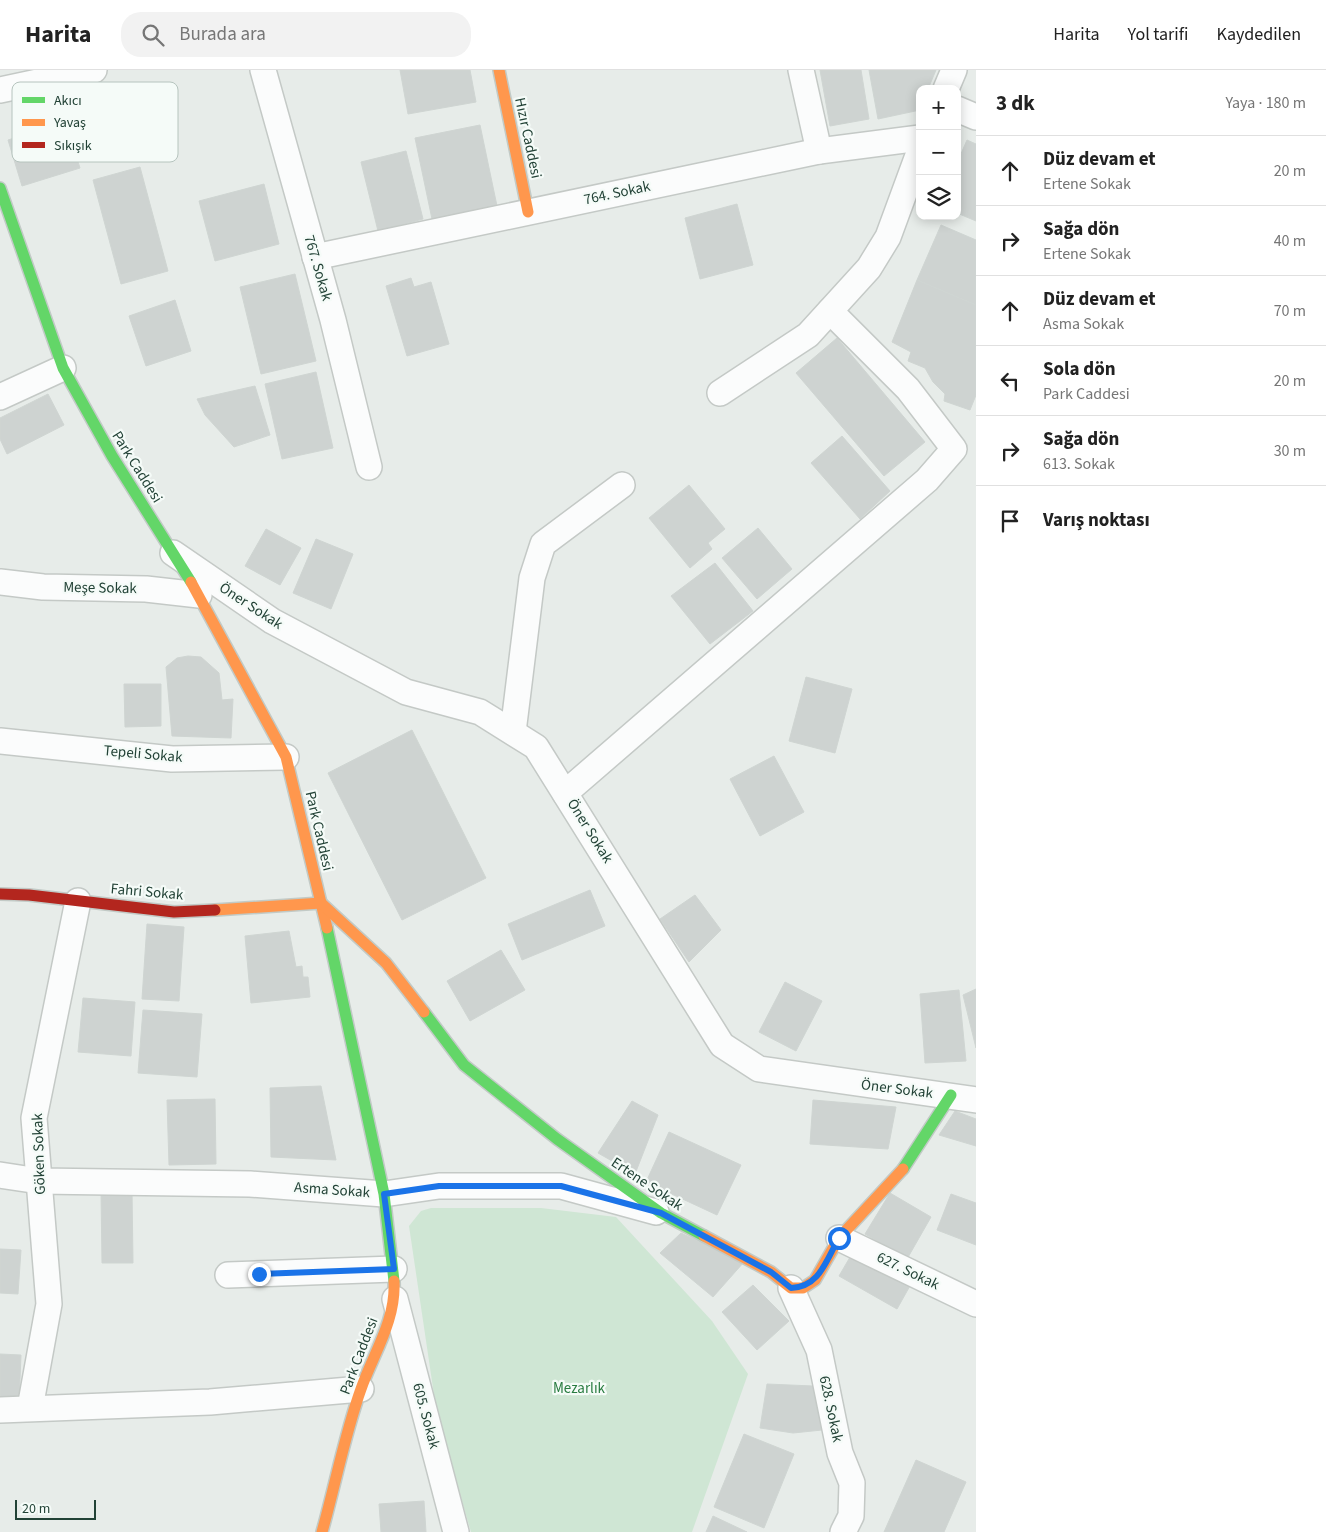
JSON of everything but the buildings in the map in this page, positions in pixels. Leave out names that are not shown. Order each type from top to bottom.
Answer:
[{"type":"street","points":[[38,82],[94,70]]},
{"type":"street","name":"767. Sokak","points":[[263,70],[315,256],[369,467]]},
{"type":"street","name":"Hızır Caddesi","points":[[499,70],[528,212]]},
{"type":"street","points":[[801,70],[819,151]]},
{"type":"street","points":[[948,85],[954,70]]},
{"type":"street","points":[[961,111],[976,117]]},
{"type":"street","name":"764. Sokak","points":[[315,256],[819,151],[916,139]]},
{"type":"street","points":[[720,393],[808,335],[870,268],[888,237],[916,161]]},
{"type":"street","name":"Park Caddesi","points":[[0,188],[63,368],[112,456],[199,595],[286,757],[321,903],[384,1194],[394,1269],[395,1299],[384,1338],[361,1389],[322,1532]]},
{"type":"street","points":[[565,793],[926,480],[954,449],[908,389],[830,311]]},
{"type":"street","points":[[0,397],[63,368]]},
{"type":"street","points":[[513,732],[532,578],[543,544],[622,485]]},
{"type":"street","name":"Öner Sokak","points":[[173,553],[272,621],[398,688],[406,692],[480,712],[536,746],[722,1045],[759,1069],[804,1077],[967,1095]]},
{"type":"street","name":"Meşe Sokak","points":[[0,582],[44,587],[146,589],[199,595]]},
{"type":"street","name":"Tepeli Sokak","points":[[0,741],[172,759],[286,757]]},
{"type":"street","name":"Fahri Sokak","points":[[0,894],[174,912],[321,903]]},
{"type":"street","name":"Göken Sokak","points":[[30,1408],[49,1304],[34,1118],[78,901]]},
{"type":"street","name":"Ertene Sokak","points":[[321,903],[386,963],[464,1065],[556,1139],[661,1213],[771,1272],[791,1288]]},
{"type":"street","points":[[791,1288],[803,1288],[815,1280],[839,1238],[902,1170],[967,1095]]},
{"type":"street","name":"Asma Sokak","points":[[0,1175],[39,1181],[250,1184],[384,1194],[439,1186],[561,1186],[661,1213]]},
{"type":"street","name":"627. Sokak","points":[[839,1238],[976,1304]]},
{"type":"street","points":[[228,1275],[394,1269]]},
{"type":"street","name":"628. Sokak","points":[[791,1288],[819,1350],[840,1453],[852,1483],[851,1516],[843,1532]]},
{"type":"street","name":"605. Sokak","points":[[395,1299],[456,1532]]},
{"type":"street","points":[[0,1410],[210,1402],[361,1389]]},
{"type":"green space","name":"Mezarlık","points":[[431,1208],[541,1208],[616,1217],[712,1321],[748,1374],[692,1532],[471,1532],[437,1415],[409,1226],[421,1211]]},
{"type":"traffic: fast","points":[[0,188],[63,368],[112,456],[191,582]]},
{"type":"traffic: fast","points":[[327,928],[384,1194],[394,1281]]},
{"type":"traffic: fast","points":[[424,1012],[464,1065],[557,1139],[661,1213],[704,1236]]},
{"type":"traffic: fast","points":[[903,1169],[951,1095]]},
{"type":"traffic: slow","points":[[499,70],[528,212]]},
{"type":"traffic: slow","points":[[191,582],[286,757],[327,928]]},
{"type":"traffic: slow","points":[[215,910],[321,903],[386,963],[424,1012]]},
{"type":"traffic: slow","points":[[704,1236],[771,1272],[791,1288],[803,1288],[815,1280],[839,1238],[903,1169]]},
{"type":"traffic: slow","points":[[322,1532],[355,1406],[392,1310],[394,1281]]},
{"type":"traffic: jam","points":[[0,894],[29,895],[174,912],[215,910]]},
{"type":"route","points":[[259,1274],[394,1269],[384,1194],[439,1186],[561,1186],[661,1213],[771,1272],[791,1288],[803,1288],[815,1280],[839,1238]]}]
